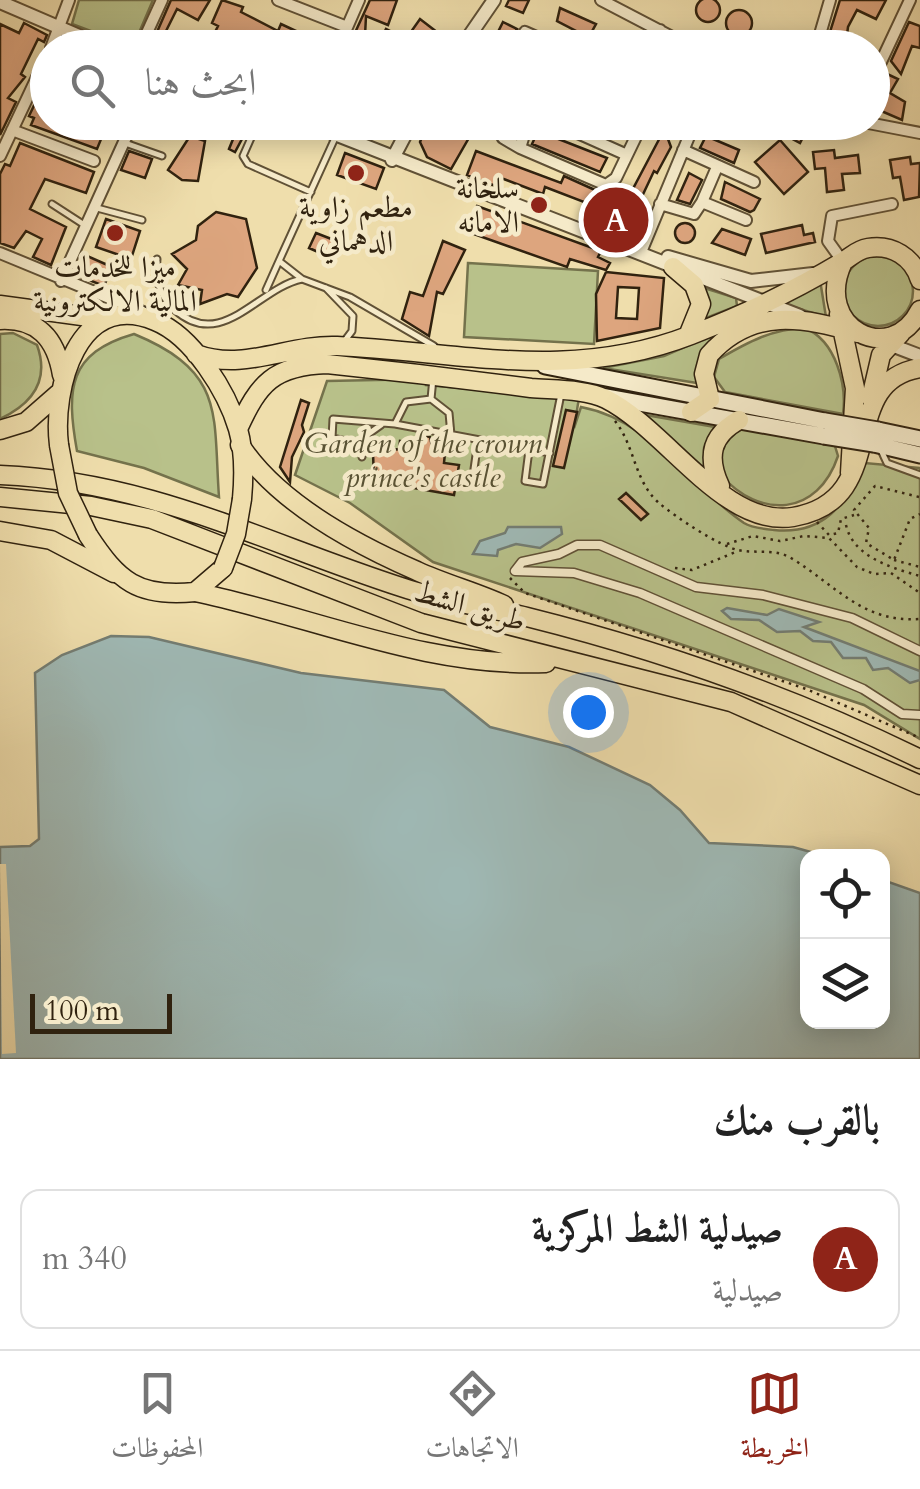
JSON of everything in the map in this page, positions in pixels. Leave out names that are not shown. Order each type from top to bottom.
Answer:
[{"type":"main road","points":[[539,364],[641,352],[688,336],[843,262],[855,252],[879,247],[915,261],[920,280]]},
{"type":"main road","points":[[843,262],[834,286],[852,328],[856,406],[850,478]]},
{"type":"main road","points":[[673,268],[694,285],[701,304],[688,336]]},
{"type":"main road","points":[[0,305],[104,320],[132,316],[156,321],[196,354],[264,476],[370,548],[527,618]]},
{"type":"main road","points":[[710,400],[704,374],[713,349],[757,325],[805,318],[852,328],[915,322]]},
{"type":"main road","points":[[0,320],[21,320],[48,336],[58,351],[62,375]]},
{"type":"main road","points":[[104,320],[80,341],[62,375],[58,445],[78,516],[114,573]]},
{"type":"main road","points":[[603,397],[661,437],[750,514],[768,518],[812,511],[850,478],[864,449],[876,369],[888,344],[915,322]]},
{"type":"main road","points":[[196,354],[239,362],[300,347],[337,346],[539,364],[710,400],[877,440],[920,455]]},
{"type":"main road","points":[[195,592],[223,568],[230,555],[242,498],[239,437],[263,384],[297,366],[327,364],[433,376],[603,397],[739,420],[824,428]]},
{"type":"main road","points":[[870,403],[895,375],[920,368]]},
{"type":"main road","points":[[0,430],[26,422],[58,394]]},
{"type":"main road","points":[[691,412],[710,400]]},
{"type":"main road","points":[[729,499],[713,469],[712,452],[719,434],[739,420]]},
{"type":"main road","points":[[877,440],[920,440]]},
{"type":"main road","name":"طريق الشط","points":[[0,475],[92,483],[156,497],[398,586],[527,618],[765,689],[920,758]]},
{"type":"main road","name":"طريق الشط","points":[[0,497],[91,506],[152,519],[421,623],[731,702],[920,785]]},
{"type":"main road","points":[[0,530],[51,540],[152,592],[195,592],[455,656],[517,664],[567,662]]},
{"type":"street","points":[[0,2],[59,29],[69,0]]},
{"type":"street","points":[[148,30],[162,0]]},
{"type":"street","points":[[278,0],[347,28],[360,0]]},
{"type":"street","points":[[473,30],[494,0]]},
{"type":"street","points":[[601,0],[660,30]]},
{"type":"street","points":[[821,30],[830,0]]},
{"type":"street","points":[[890,43],[910,0]]},
{"type":"street","points":[[1,151],[30,92]]},
{"type":"street","points":[[890,127],[920,133]]},
{"type":"street","points":[[12,130],[30,137]]},
{"type":"street","points":[[38,140],[94,161]]},
{"type":"street","points":[[61,281],[126,140]]},
{"type":"street","points":[[341,140],[805,318]]},
{"type":"street","points":[[392,160],[403,140]]},
{"type":"street","points":[[506,140],[606,185],[616,178],[635,140]]},
{"type":"street","points":[[520,148],[522,140]]},
{"type":"street","points":[[594,140],[628,155]]},
{"type":"street","points":[[641,252],[688,140]]},
{"type":"street","points":[[684,150],[754,182]]},
{"type":"street","points":[[660,204],[694,214],[718,167]]},
{"type":"street","points":[[702,202],[746,220]]},
{"type":"street","points":[[843,262],[828,241],[832,216],[892,204]]},
{"type":"street","points":[[641,252],[657,253],[730,278],[769,280],[816,274]]},
{"type":"street","points":[[0,254],[137,308],[156,321]]},
{"type":"street","points":[[852,328],[920,356]]},
{"type":"street","points":[[515,572],[522,562],[590,543],[652,564],[696,587],[821,608],[874,627],[920,651]]},
{"type":"street","points":[[515,572],[574,573],[640,592],[864,689],[902,714],[920,715]]},
{"type":"lane","points":[[250,140],[243,156],[248,164],[311,192]]},
{"type":"lane","points":[[263,296],[335,140]]},
{"type":"lane","points":[[125,143],[162,156]]},
{"type":"lane","points":[[52,204],[88,227]]},
{"type":"lane","points":[[97,208],[142,220]]},
{"type":"lane","points":[[156,260],[161,292],[174,310],[193,321],[226,322],[280,284],[302,279]]},
{"type":"lane","points":[[280,261],[302,279],[324,286],[449,356]]},
{"type":"lane","points":[[324,286],[352,316],[348,337],[337,346]]},
{"type":"lane","points":[[431,399],[433,376]]},
{"type":"lane","points":[[529,450],[527,482],[544,482],[562,392]]},
{"type":"lane","points":[[395,424],[406,402],[431,399],[449,413],[450,435]]},
{"type":"lane","points":[[363,445],[332,438],[334,419],[395,424],[550,453]]},
{"type":"lane","points":[[362,457],[367,434],[384,424]]},
{"type":"lane","points":[[877,440],[887,462],[920,475]]},
{"type":"lane","points":[[473,476],[478,441]]},
{"type":"path","points":[[613,419],[623,430],[642,482],[658,502],[740,551]]},
{"type":"path","points":[[856,515],[860,499],[875,486],[920,498]]},
{"type":"path","points":[[812,511],[829,536],[838,533],[842,518],[856,515]]},
{"type":"path","points":[[894,560],[910,519],[920,514]]},
{"type":"path","points":[[856,515],[869,528],[866,543],[894,560],[920,567]]},
{"type":"path","points":[[846,525],[852,540],[871,557],[920,576]]},
{"type":"path","points":[[725,544],[754,536],[780,541],[804,536],[830,538],[856,567],[874,574],[891,574],[920,593]]},
{"type":"path","points":[[652,564],[692,570],[740,551],[762,550],[793,559],[877,617],[920,619]]},
{"type":"path","points":[[515,572],[510,581],[525,593],[806,689],[920,738]]},
{"type":"green space","points":[[79,0],[153,0],[140,30],[88,30],[72,24]]},
{"type":"green space","points":[[878,256],[903,266],[913,291],[903,316],[878,326],[853,316],[843,291],[853,266]]},
{"type":"green space","points":[[468,263],[598,271],[594,344],[464,337]]},
{"type":"green space","points":[[820,280],[826,317],[777,302]]},
{"type":"green space","points":[[698,286],[736,298],[737,306],[701,320]]},
{"type":"green space","points":[[768,311],[772,313],[699,360],[697,383],[603,368],[664,356]]},
{"type":"green space","points":[[805,328],[816,334],[832,353],[841,377],[843,414],[725,392],[714,377],[719,359],[740,347],[771,334]]},
{"type":"green space","points":[[13,333],[37,345],[41,370],[29,398],[0,419],[0,334]]},
{"type":"green space","points":[[134,334],[164,349],[200,380],[214,419],[219,497],[144,468],[77,451],[72,409],[77,376],[96,352]]},
{"type":"green space","name":"Garden of the crown prince's castle","points":[[426,379],[426,385],[579,398],[574,428],[581,407],[628,425],[649,439],[724,508],[758,528],[792,530],[820,522],[841,504],[865,463],[920,468],[920,739],[864,705],[433,562],[350,503],[295,475],[327,381]]},
{"type":"green space","points":[[640,414],[715,427],[704,448],[705,471]]},
{"type":"green space","points":[[735,428],[834,443],[838,456],[817,491],[787,505],[770,505],[736,490],[721,475],[720,441]]},
{"type":"water","points":[[508,527],[561,527],[562,534],[540,548],[516,544],[498,550],[497,556],[473,554],[480,541],[505,533]]},
{"type":"water","points":[[727,608],[767,615],[779,609],[819,622],[804,627],[920,671],[920,680],[910,683],[888,668],[873,670],[866,658],[843,658],[831,642],[813,641],[800,631],[777,632],[759,620],[731,619],[722,611]]},
{"type":"water","points":[[111,636],[149,637],[301,673],[444,690],[490,727],[569,747],[650,785],[680,810],[709,843],[800,849],[800,1029],[890,1029],[890,882],[920,893],[920,1059],[0,1059],[0,847],[30,846],[39,839],[35,673],[62,655]]},
{"type":"pier","points":[[0,864],[6,864],[16,1053],[2,1054]]},
{"type":"building","points":[[713,-1],[719,5],[717,19],[699,19],[699,1]]},
{"type":"building","points":[[171,0],[210,0],[198,20],[177,9],[166,30],[158,30]]},
{"type":"building","points":[[222,0],[243,7],[241,12],[276,30],[216,30],[218,26],[212,23]]},
{"type":"building","points":[[370,0],[397,0],[388,25],[366,16],[365,30],[356,30]]},
{"type":"building","points":[[509,0],[529,0],[523,13],[506,6]]},
{"type":"building","points":[[840,0],[886,0],[876,19],[857,10],[848,30],[831,30]]},
{"type":"building","points":[[560,8],[596,24],[593,30],[574,30],[557,21]]},
{"type":"building","points":[[734,11],[744,11],[751,18],[750,30],[727,28],[727,18]]},
{"type":"building","points":[[420,19],[434,30],[412,30]]},
{"type":"building","points":[[503,22],[517,29],[516,30],[499,30]]},
{"type":"building","points":[[909,22],[920,26],[920,48],[912,46],[901,74],[891,61]]},
{"type":"building","points":[[24,23],[37,30],[30,30],[30,55],[21,74],[25,77],[8,98],[16,102],[0,135],[0,24],[19,33]]},
{"type":"building","points":[[890,75],[898,79],[890,93]]},
{"type":"building","points":[[890,93],[905,102],[902,120],[890,115]]},
{"type":"building","points":[[72,140],[101,140],[97,149]]},
{"type":"building","points":[[187,140],[205,141],[198,181],[182,180],[168,170]]},
{"type":"building","points":[[233,140],[241,140],[235,152],[229,149]]},
{"type":"building","points":[[468,140],[451,169],[427,157],[420,142]]},
{"type":"building","points":[[534,140],[561,140],[607,158],[600,172],[532,144]]},
{"type":"building","points":[[659,140],[668,140],[671,147],[637,207],[626,202]]},
{"type":"building","points":[[704,140],[715,140],[739,150],[734,163],[700,148]]},
{"type":"building","points":[[780,140],[808,172],[784,194],[755,162]]},
{"type":"building","points":[[20,143],[94,172],[86,193],[45,179],[30,209],[66,227],[51,265],[33,257],[42,239],[26,231],[14,248],[0,243],[0,174],[5,164],[10,166]]},
{"type":"building","points":[[834,150],[835,158],[858,155],[860,173],[842,174],[844,190],[827,192],[825,168],[815,169],[813,152]]},
{"type":"building","points":[[129,151],[152,159],[145,178],[121,170]]},
{"type":"building","points":[[476,151],[561,183],[564,176],[595,190],[589,204],[545,187],[543,194],[501,178],[498,187],[467,175]]},
{"type":"building","points":[[345,153],[384,168],[376,189],[337,175]]},
{"type":"building","points":[[910,157],[911,164],[920,163],[919,197],[904,200],[900,177],[893,178],[890,160]]},
{"type":"building","points":[[689,173],[702,180],[690,204],[677,200]]},
{"type":"building","points":[[725,182],[760,199],[754,210],[750,212],[721,199]]},
{"type":"building","points":[[592,205],[636,221],[631,236],[587,220]]},
{"type":"building","points":[[477,206],[601,251],[598,257],[610,263],[606,270],[570,259],[567,267],[468,232]]},
{"type":"building","points":[[216,212],[246,219],[257,268],[238,297],[227,294],[200,304],[202,290],[178,285],[187,269],[172,254],[196,240],[198,226]]},
{"type":"building","points":[[106,219],[140,231],[131,259],[96,247]]},
{"type":"building","points":[[685,223],[695,233],[685,243],[675,233]]},
{"type":"building","points":[[802,225],[804,235],[813,233],[815,242],[766,253],[761,234]]},
{"type":"building","points":[[722,229],[751,239],[745,255],[712,243]]},
{"type":"building","points":[[316,233],[334,240],[327,256],[309,248]]},
{"type":"building","points":[[443,241],[465,250],[443,294],[437,292],[429,336],[402,319],[410,292],[423,296]]},
{"type":"building","points":[[85,255],[112,267],[104,286],[76,275]]},
{"type":"building","points":[[606,272],[664,278],[660,328],[597,341],[596,294]],"holes":[[[618,287],[639,288],[637,319],[616,318]]]},
{"type":"building","points":[[301,400],[309,403],[302,425],[304,432],[292,457],[290,482],[280,467]]},
{"type":"building","points":[[566,410],[577,412],[564,468],[553,466]]},
{"type":"building","points":[[422,435],[430,437],[433,451],[445,453],[444,463],[459,465],[454,495],[374,481],[373,452],[399,449],[400,441],[420,444]]},
{"type":"building","points":[[626,493],[648,514],[641,520],[619,499]]},
{"type":"place","name":"مطعم زاوية الدهماني","points":[[356,173]]},
{"type":"place","name":"سلخانة الامانه","points":[[539,205]]},
{"type":"place","name":"صيدلية الشط المركزية","points":[[616,220]]},
{"type":"place","name":"ميزا للخدمات المالية الالكترونية","points":[[115,233]]}]
